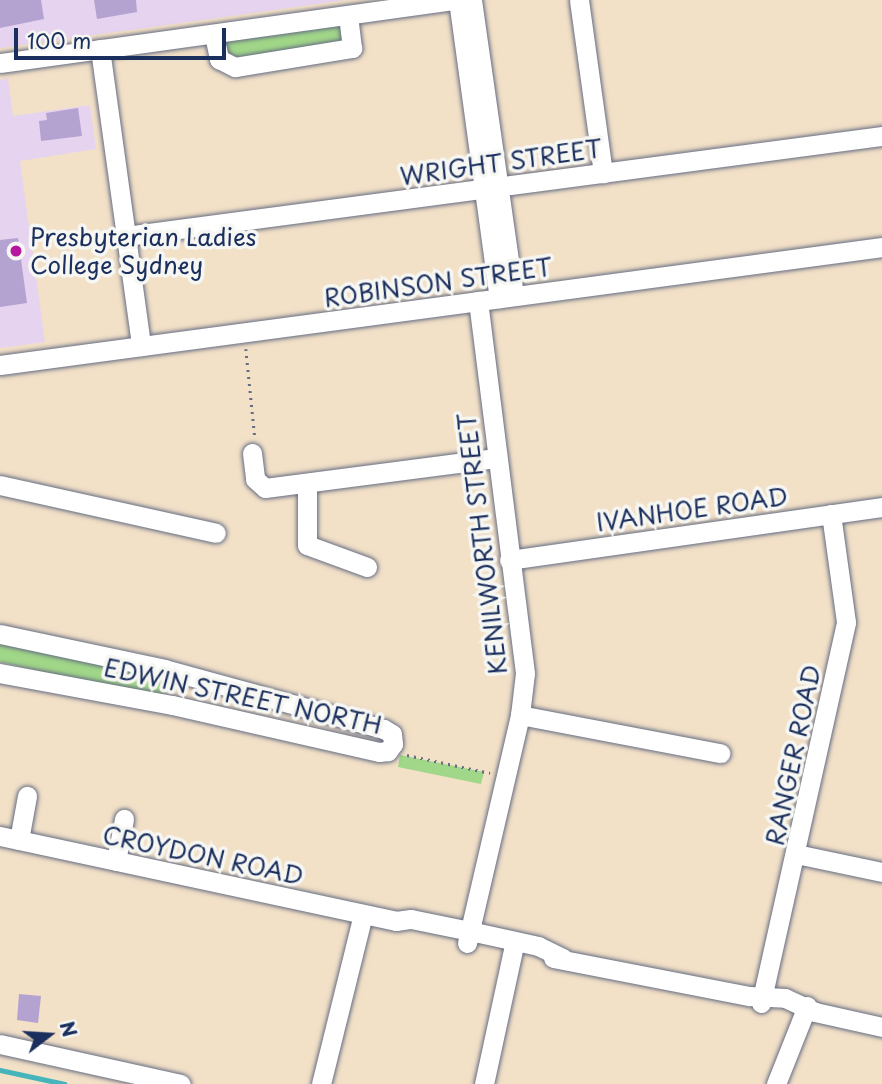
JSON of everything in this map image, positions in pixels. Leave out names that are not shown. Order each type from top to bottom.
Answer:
[{"type":"street","points":[[0,63],[456,0],[507,297]]},
{"type":"street","points":[[472,0],[490,188]]},
{"type":"street","points":[[579,0],[603,173]]},
{"type":"street","points":[[214,35],[219,59],[234,67],[352,48],[348,15]]},
{"type":"street","points":[[100,49],[141,346]]},
{"type":"street","name":"WRIGHT STREET","points":[[126,236],[882,136]]},
{"type":"street","name":"ROBINSON STREET","points":[[0,365],[882,247]]},
{"type":"street","name":"KENILWORTH STREET","points":[[469,937],[520,715],[525,673],[478,301]]},
{"type":"street","points":[[252,453],[260,486],[307,483],[496,457]]},
{"type":"street","points":[[307,483],[307,545],[367,567]]},
{"type":"street","points":[[0,485],[216,533]]},
{"type":"street","name":"IVANHOE ROAD","points":[[509,560],[882,507]]},
{"type":"street","name":"RANGER ROAD","points":[[758,999],[796,854],[846,622],[831,514]]},
{"type":"street","name":"EDWIN STREET NORTH","points":[[0,634],[176,674],[384,729],[394,739],[388,751],[305,738],[172,705],[0,673]]},
{"type":"street","points":[[172,705],[176,674]]},
{"type":"street","points":[[520,715],[720,753]]},
{"type":"street","points":[[10,838],[27,796]]},
{"type":"street","points":[[116,861],[124,819]]},
{"type":"street","name":"CROYDON ROAD","points":[[10,838],[397,921],[409,930],[469,937],[882,1027]]},
{"type":"street","points":[[796,854],[882,872]]},
{"type":"street","points":[[321,1084],[363,914]]},
{"type":"street","points":[[484,1084],[513,947]]},
{"type":"street","points":[[776,1084],[809,1010]]},
{"type":"street","points":[[0,1044],[181,1084]]},
{"type":"path","points":[[245,332],[256,442],[252,453]]},
{"type":"path","points":[[388,751],[485,770],[505,781]]},
{"type":"shaded area","points":[[0,0],[345,0],[0,48]]},
{"type":"shaded area","name":"Presbyterian Ladies College Sydney","points":[[8,78],[13,116],[90,105],[96,149],[20,161],[45,342],[0,348],[0,80]]},
{"type":"green space","points":[[345,18],[349,45],[222,63],[218,38]]},
{"type":"green space","points":[[0,642],[148,674],[163,681],[166,692],[160,698],[0,662]]},
{"type":"green space","points":[[400,755],[484,772],[481,784],[398,767]]},
{"type":"building","points":[[0,0],[41,0],[44,19],[0,28]]},
{"type":"building","points":[[94,0],[136,0],[137,12],[97,19]]},
{"type":"building","points":[[78,108],[82,136],[41,141],[39,121],[47,120],[46,113]]},
{"type":"building","points":[[18,238],[27,303],[0,307],[0,240]]},
{"type":"building","points":[[19,994],[41,996],[38,1023],[17,1020]]},
{"type":"waterway","points":[[0,1070],[65,1084]]},
{"type":"place","name":"Presbyterian Ladies College Sydney","points":[[16,251]]}]
